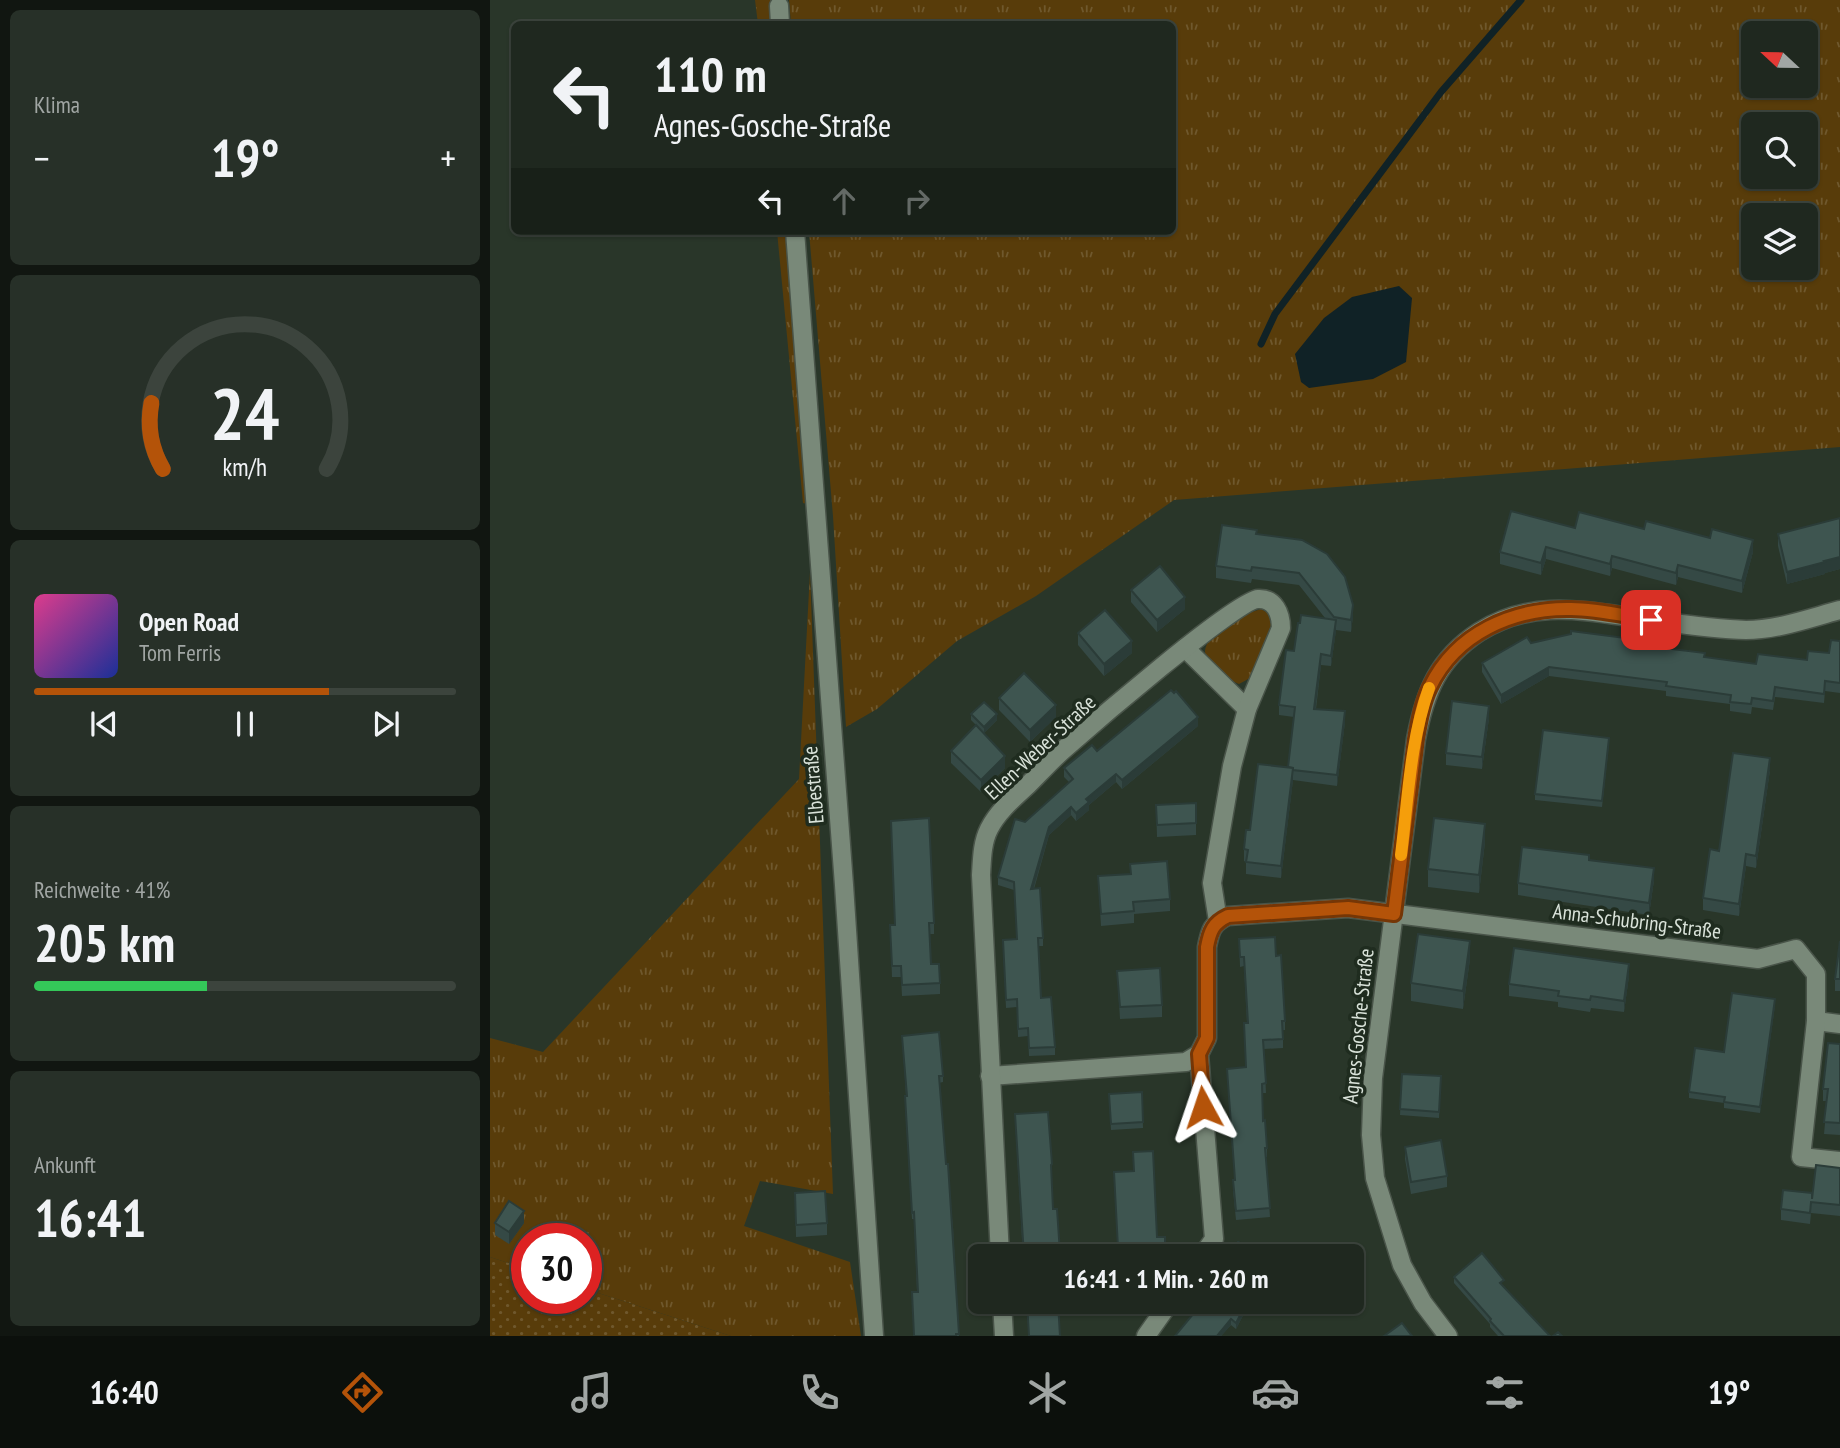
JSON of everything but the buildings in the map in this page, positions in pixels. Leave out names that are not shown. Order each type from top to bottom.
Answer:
[{"type":"street","points":[[779,6],[780,21]]},
{"type":"street","name":"Elbestraße","points":[[795,235],[844,885],[874,1336]]},
{"type":"street","name":"Ellen-Weber-Straße","points":[[999,1244],[981,875],[982,849],[990,828],[1004,808],[1062,752],[1185,648],[1235,610],[1256,598],[1276,606],[1281,617],[1281,628],[1247,709],[1231,766],[1212,883],[1218,920],[1210,932],[1207,947],[1207,1038],[1199,1054],[1214,1239],[1210,1244]]},
{"type":"street","name":"Agnes-Gosche-Straße","points":[[1448,1336],[1423,1303],[1402,1265],[1375,1178],[1371,1135],[1373,1078],[1416,739],[1429,689],[1441,667],[1472,637],[1502,620],[1523,613],[1574,609],[1749,630],[1840,610]]},
{"type":"street","points":[[1185,648],[1247,709]]},
{"type":"street","points":[[1218,920],[1228,916],[1348,908],[1394,914]]},
{"type":"street","name":"Anna-Schubring-Straße","points":[[1394,914],[1758,959],[1796,949],[1816,974],[1816,1021],[1801,1157],[1840,1161]]},
{"type":"street","points":[[1816,1021],[1840,1024]]},
{"type":"street","points":[[990,1076],[1186,1062],[1199,1054]]},
{"type":"street","points":[[1003,1314],[1004,1336]]},
{"type":"street","points":[[1146,1336],[1162,1314]]},
{"type":"green space","points":[[755,0],[779,0],[780,21],[758,21]]},
{"type":"green space","points":[[789,0],[1840,0],[1840,447],[1174,500],[1036,596],[957,641],[877,709],[846,727],[833,516],[809,235],[1176,235],[1176,21],[791,21]]},
{"type":"green space","points":[[777,235],[795,235],[815,506],[803,503]]},
{"type":"green space","points":[[810,572],[833,1194],[760,1181],[744,1226],[850,1262],[861,1336],[731,1336],[602,1294],[602,1223],[511,1223],[511,1264],[490,1257],[490,1038],[543,1052],[799,779]]},
{"type":"green space","points":[[1261,609],[1268,613],[1272,623],[1250,678],[1239,684],[1213,667],[1206,657],[1205,648],[1209,639],[1249,613]]},
{"type":"green space","points":[[490,1257],[511,1264],[511,1314],[602,1314],[602,1294],[731,1336],[490,1336]]},
{"type":"shaded area","points":[[1399,286],[1412,298],[1406,362],[1373,379],[1309,388],[1301,382],[1295,354],[1324,318],[1352,297]]},
{"type":"waterway","points":[[1261,344],[1275,314],[1441,92],[1521,0]]},
{"type":"slow traffic","points":[[1401,855],[1416,739],[1429,688]]},
{"type":"route","points":[[1203,1107],[1199,1054],[1207,1038],[1207,947],[1210,932],[1218,920],[1228,916],[1348,908],[1394,914],[1421,713],[1429,689],[1441,667],[1455,651],[1486,628],[1523,613],[1574,609],[1651,620]]}]
